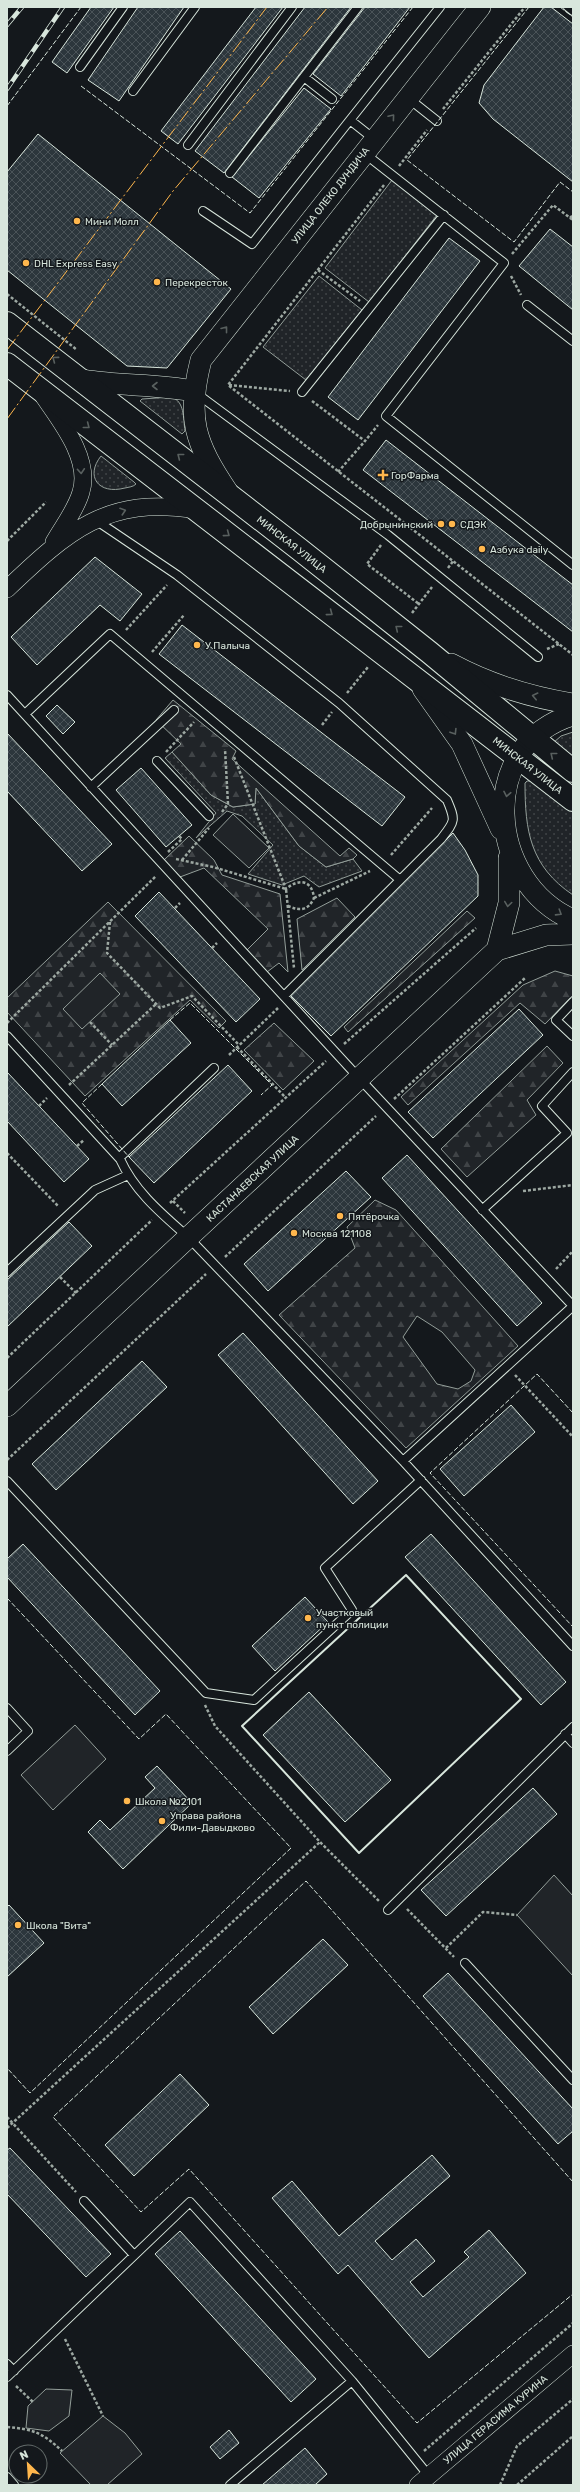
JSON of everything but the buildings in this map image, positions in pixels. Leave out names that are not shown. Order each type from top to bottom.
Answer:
[{"type":"main road","name":"МИНСКАЯ УЛИЦА","points":[[7,323],[83,380],[429,652],[573,772]]},
{"type":"main road","name":"МИНСКАЯ УЛИЦА","points":[[7,364],[573,800]]},
{"type":"street","name":"УЛИЦА ОЛЕКО ДУНДИЧА","points":[[232,498],[206,460],[197,438],[194,410],[194,391],[201,360],[480,7]]},
{"type":"street","points":[[83,380],[131,386],[172,387],[194,391]]},
{"type":"street","points":[[38,388],[74,446],[82,467],[81,492],[51,547]]},
{"type":"street","points":[[7,590],[51,547],[80,527],[96,520],[134,508],[170,506],[196,510]]},
{"type":"street","points":[[429,652],[485,681],[514,691],[573,704]]},
{"type":"street","points":[[415,677],[462,744],[523,880],[549,907],[573,920]]},
{"type":"street","points":[[497,950],[509,903],[504,805],[511,770],[532,739],[548,726],[573,715]]},
{"type":"street","name":"КАСТАНАЕВСКАЯ УЛИЦА","points":[[7,1406],[497,950],[546,935],[573,934]]},
{"type":"street","name":"УЛИЦА ГЕРАСИМА КУРИНА","points":[[423,2480],[573,2354]]},
{"type":"lane","points":[[80,67],[123,7]]},
{"type":"lane","points":[[133,91],[195,7]]},
{"type":"lane","points":[[188,145],[292,7]]},
{"type":"lane","points":[[230,173],[358,7]]},
{"type":"lane","points":[[203,211],[252,244],[440,7]]},
{"type":"lane","points":[[568,7],[573,11]]},
{"type":"lane","points":[[304,77],[332,99]]},
{"type":"lane","points":[[408,98],[436,120]]},
{"type":"lane","points":[[350,120],[369,146],[393,174],[504,263],[386,416],[573,565]]},
{"type":"lane","points":[[302,392],[444,215]]},
{"type":"lane","points":[[527,306],[573,341]]},
{"type":"lane","points":[[194,391],[388,535],[538,657]]},
{"type":"lane","points":[[96,520],[177,575],[339,703],[447,800],[455,817],[453,824],[441,839],[399,879],[296,984],[285,998]]},
{"type":"lane","points":[[25,714],[110,634],[202,714],[399,879]]},
{"type":"lane","points":[[7,695],[359,1078],[573,1306],[403,1461]]},
{"type":"lane","points":[[91,787],[174,710]]},
{"type":"lane","points":[[157,761],[209,816]]},
{"type":"lane","points":[[573,1002],[556,1020],[573,1036]]},
{"type":"lane","points":[[7,1036],[119,1158],[128,1175],[160,1212],[188,1237],[403,1461],[573,1646]]},
{"type":"lane","points":[[119,1158],[214,1068]]},
{"type":"lane","points":[[482,1210],[567,1133],[542,1106],[573,1072]]},
{"type":"lane","points":[[7,1272],[95,1190],[128,1175]]},
{"type":"lane","points":[[7,1481],[206,1692],[254,1700],[352,1610],[325,1568],[421,1480]]},
{"type":"lane","points":[[7,1708],[28,1731],[7,1751]]},
{"type":"lane","points":[[388,1910],[573,1727]]},
{"type":"lane","points":[[565,1734],[573,1743]]},
{"type":"lane","points":[[465,1963],[573,2080]]},
{"type":"lane","points":[[84,2201],[134,2256]]},
{"type":"lane","points":[[7,2377],[190,2202],[352,2381],[415,2459],[423,2480]]},
{"type":"lane","points":[[7,2364],[14,2371]]},
{"type":"lane","points":[[230,2485],[352,2381]]},
{"type":"lane","points":[[7,2477],[14,2485]]},
{"type":"path","points":[[228,385],[525,7]]},
{"type":"path","points":[[527,306],[504,263],[553,205],[572,219],[573,215]]},
{"type":"path","points":[[318,270],[369,308]]},
{"type":"path","points":[[7,294],[79,351]]},
{"type":"path","points":[[228,385],[302,392],[365,441]]},
{"type":"path","points":[[228,385],[573,655]]},
{"type":"path","points":[[338,472],[386,416]]},
{"type":"path","points":[[7,541],[46,502]]},
{"type":"path","points":[[400,519],[367,564],[419,604]]},
{"type":"path","points":[[116,640],[177,575]]},
{"type":"path","points":[[142,663],[184,615]]},
{"type":"path","points":[[157,761],[202,714]]},
{"type":"path","points":[[219,815],[228,804],[224,732]]},
{"type":"path","points":[[224,732],[286,889],[296,984]]},
{"type":"path","points":[[210,827],[182,860],[286,889]]},
{"type":"path","points":[[173,847],[182,839],[179,836]]},
{"type":"path","points":[[7,1023],[165,867]]},
{"type":"path","points":[[286,889],[296,882],[302,881],[310,886],[314,898],[311,904],[305,909],[296,910],[288,906]]},
{"type":"path","points":[[110,921],[107,953],[156,1004],[160,1008],[192,996],[286,1098]]},
{"type":"path","points":[[7,1358],[160,1212],[335,1052],[476,928]]},
{"type":"path","points":[[7,1460],[525,978]]},
{"type":"path","points":[[229,1055],[285,998]]},
{"type":"path","points":[[60,1094],[156,1004]]},
{"type":"path","points":[[90,1022],[112,1045]]},
{"type":"path","points":[[7,1153],[68,1216]]},
{"type":"path","points":[[499,1194],[573,1185]]},
{"type":"path","points":[[547,1278],[573,1251]]},
{"type":"path","points":[[60,1277],[76,1293]]},
{"type":"path","points":[[506,1367],[573,1437]]},
{"type":"path","points":[[206,1692],[204,1705],[215,1726],[320,1842],[388,1910]]},
{"type":"path","points":[[7,2128],[320,1842]]},
{"type":"path","points":[[399,1900],[453,1955]]},
{"type":"path","points":[[446,1948],[483,1912],[517,1915]]},
{"type":"path","points":[[7,2117],[84,2201]]},
{"type":"path","points":[[415,2459],[573,2322]]},
{"type":"path","points":[[59,2328],[103,2416]]},
{"type":"path","points":[[7,2377],[33,2402]]},
{"type":"path","points":[[500,2485],[517,2446],[573,2399]]},
{"type":"path","points":[[7,2427],[26,2428],[46,2436],[62,2451]]},
{"type":"path","points":[[517,2485],[573,2436]]},
{"type":"green space","points":[[392,180],[437,215],[369,302],[325,268]]},
{"type":"green space","points":[[319,276],[362,310],[306,380],[263,347]]},
{"type":"green space","points":[[171,397],[176,399],[181,406],[185,431],[182,434],[140,401],[142,399]]},
{"type":"green space","points":[[101,456],[136,484],[131,487],[116,489],[108,489],[101,486],[94,477],[94,470],[96,463]]},
{"type":"green space","points":[[173,700],[236,751],[232,759],[340,856],[349,848],[357,855],[353,859],[326,867],[299,846],[256,788],[255,804],[233,807],[211,795],[172,752],[181,744],[156,720]]},
{"type":"green space","points":[[573,732],[573,759],[553,743],[561,736]]},
{"type":"green space","points":[[172,752],[211,795],[233,807],[255,804],[256,788],[299,846],[326,867],[353,859],[362,871],[319,887],[304,876],[282,885],[248,874],[273,845],[242,816],[227,811],[196,838],[216,813],[165,758]]},
{"type":"green space","points":[[527,781],[534,781],[573,812],[573,895],[547,872],[533,846],[526,817],[525,783]]},
{"type":"green space","points":[[233,814],[269,848],[249,868],[213,835]]},
{"type":"green space","points":[[189,836],[214,860],[222,875],[280,894],[288,972],[279,963],[267,972],[247,950],[268,929],[204,868],[180,877],[164,860]]},
{"type":"green space","points":[[337,898],[355,917],[302,970],[297,919]]},
{"type":"green space","points":[[108,902],[226,1021],[219,1028],[190,1000],[85,1096],[7,1012],[7,998]]},
{"type":"green space","points":[[467,911],[475,918],[348,1032],[344,1027]]},
{"type":"green space","points":[[555,971],[573,976],[573,995],[545,1024],[520,1003],[408,1105],[401,1097],[523,985]]},
{"type":"green space","points":[[100,973],[120,994],[82,1029],[63,1009]]},
{"type":"green space","points":[[274,1023],[314,1061],[283,1090],[244,1050]]},
{"type":"green space","points":[[547,1046],[563,1063],[527,1100],[536,1115],[467,1177],[441,1149]]},
{"type":"green space","points":[[375,1200],[396,1210],[518,1346],[406,1448],[279,1315],[355,1248],[347,1227]],"holes":[[[417,1316],[442,1332],[475,1370],[471,1381],[458,1389],[437,1384],[403,1337]]]},
{"type":"green space","points":[[75,1725],[106,1759],[53,1810],[21,1775]]},
{"type":"green space","points":[[554,1875],[573,1896],[573,1976],[517,1915]]},
{"type":"green space","points":[[46,2389],[72,2390],[69,2416],[49,2431],[26,2428],[28,2406]]},
{"type":"green space","points":[[103,2416],[125,2433],[142,2454],[107,2485],[91,2485],[60,2453]]},
{"type":"railway","points":[[7,25],[22,7]]},
{"type":"railway","points":[[7,89],[63,7]]},
{"type":"fence","points":[[7,106],[81,7]]},
{"type":"fence","points":[[81,86],[250,213],[413,7]]},
{"type":"fence","points":[[529,7],[407,160],[514,242],[560,182],[573,192]]},
{"type":"fence","points":[[560,7],[573,17]]},
{"type":"fence","points":[[170,1020],[190,1003],[272,1085],[261,1095]]},
{"type":"fence","points":[[102,1084],[82,1103],[129,1157]]},
{"type":"fence","points":[[573,1413],[537,1374],[430,1473],[573,1627]]},
{"type":"fence","points":[[7,1598],[139,1739],[166,1714],[291,1848],[30,2093],[7,2068]]},
{"type":"fence","points":[[573,2182],[306,1881],[53,2117],[141,2212],[189,2169],[417,2423],[573,2294]]},
{"type":"wall","points":[[406,1575],[521,1699],[359,1853],[242,1726],[406,1575]]},
{"type":"power","points":[[7,350],[267,7]]},
{"type":"power","points":[[7,419],[173,191],[328,7]]},
{"type":"place","name":"Мини Молл","points":[[77,221]]},
{"type":"place","name":"DHL Express Easy","points":[[26,263]]},
{"type":"place","name":"Перекресток","points":[[157,282]]},
{"type":"place","name":"ГорФарма","points":[[383,475]]},
{"type":"place","name":"Добрынинский","points":[[441,524]]},
{"type":"place","name":"СДЭК","points":[[452,524]]},
{"type":"place","name":"Азбука daily","points":[[482,549]]},
{"type":"place","name":"У Палыча","points":[[197,645]]},
{"type":"place","name":"Пятёрочка","points":[[340,1216]]},
{"type":"place","name":"Москва 121108","points":[[294,1233]]},
{"type":"place","name":"Участковый пункт полиции","points":[[308,1618]]},
{"type":"place","name":"Школа №2101","points":[[127,1801]]},
{"type":"place","name":"Управа района Фили-Давыдково","points":[[162,1821]]},
{"type":"place","name":"Школа \"Вита\"","points":[[18,1925]]}]
